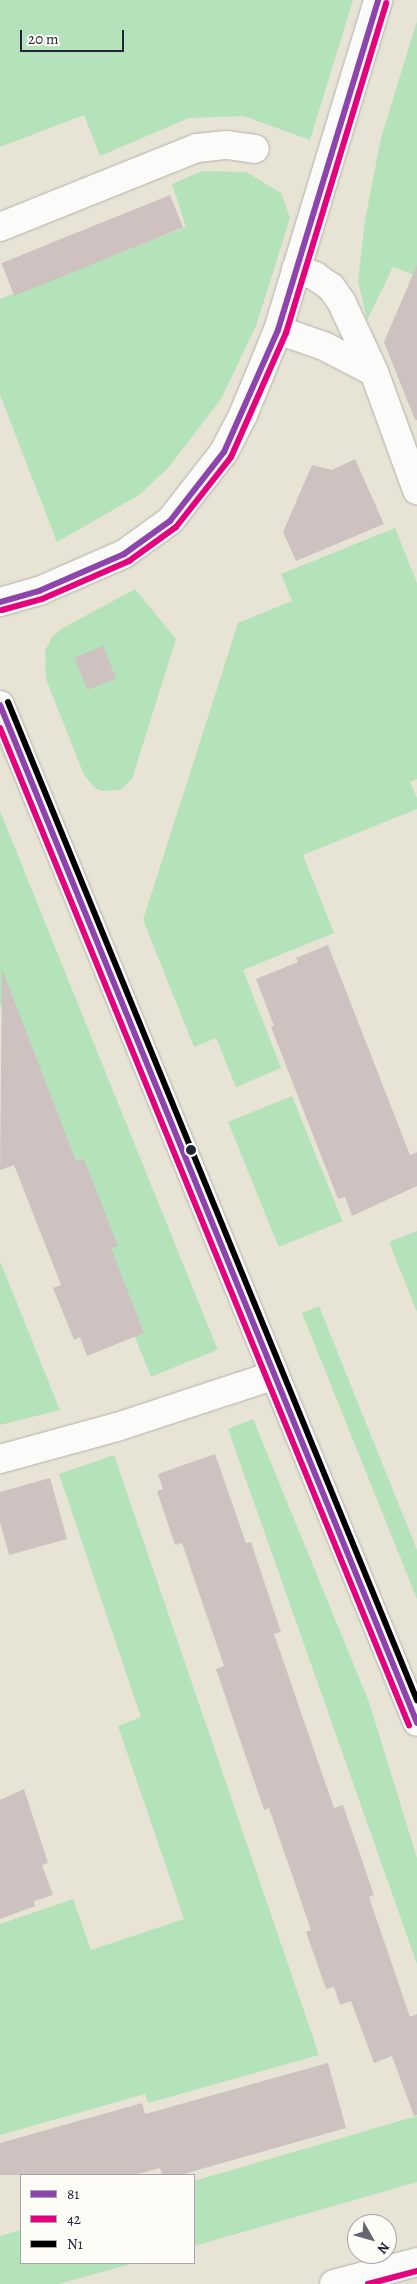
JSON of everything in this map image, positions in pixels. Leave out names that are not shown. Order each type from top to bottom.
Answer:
[{"type":"street","points":[[0,602],[39,591],[124,554],[170,521],[224,452],[243,415],[278,330],[378,0]]},
{"type":"street","points":[[0,227],[197,148],[227,145],[255,149]]},
{"type":"street","points":[[296,270],[315,276],[332,288],[374,372],[417,490]]},
{"type":"street","points":[[278,330],[324,346],[374,372]]},
{"type":"street","points":[[0,705],[417,1721]]},
{"type":"street","points":[[0,1459],[117,1427],[275,1376]]},
{"type":"street","points":[[334,2284],[417,2262]]},
{"type":"green space","points":[[0,0],[353,0],[310,140],[244,116],[189,118],[100,156],[84,115],[0,147]]},
{"type":"green space","points":[[417,21],[417,286],[412,274],[393,267],[367,320],[358,281],[365,220],[381,138]]},
{"type":"green space","points":[[202,171],[246,172],[281,193],[290,218],[256,326],[221,399],[168,468],[139,495],[57,542],[0,395],[0,299],[186,227],[172,184]]},
{"type":"green space","points":[[395,528],[417,583],[417,779],[410,782],[417,798],[417,809],[303,855],[334,933],[243,970],[281,1068],[236,1087],[216,1038],[194,1047],[143,920],[238,623],[292,601],[281,574]]},
{"type":"green space","points":[[135,589],[176,639],[132,779],[120,790],[103,791],[95,788],[84,775],[46,679],[45,651],[52,637],[63,628]]},
{"type":"green space","points":[[0,811],[218,1350],[151,1377],[0,1003]]},
{"type":"green space","points":[[292,1096],[343,1221],[279,1247],[228,1122]]},
{"type":"green space","points":[[417,1231],[417,1312],[389,1242]]},
{"type":"green space","points":[[0,1261],[60,1410],[0,1425]]},
{"type":"green space","points":[[319,1306],[417,1550],[417,1599],[302,1313]]},
{"type":"green space","points":[[253,1419],[369,1702],[417,1858],[417,1964],[228,1429]]},
{"type":"green space","points":[[114,1455],[319,2055],[148,2103],[145,2094],[0,2135],[0,1924],[73,1899],[91,1950],[184,1919],[118,1726],[141,1717],[59,1474]]},
{"type":"green space","points":[[417,2116],[417,2182],[195,2246],[195,2181]]},
{"type":"green space","points":[[20,2230],[20,2264],[130,2264],[59,2284],[0,2284],[0,2236]]},
{"type":"building","points":[[170,195],[183,227],[14,296],[1,263]]},
{"type":"building","points":[[417,265],[417,420],[415,420],[384,342]]},
{"type":"building","points":[[355,459],[384,524],[296,561],[283,532],[312,465],[332,470]]},
{"type":"building","points":[[103,646],[116,678],[87,690],[74,658]]},
{"type":"building","points":[[328,945],[410,1155],[417,1152],[417,1186],[352,1216],[345,1197],[338,1199],[271,1027],[274,1026],[256,979],[298,962],[296,958]]},
{"type":"building","points":[[2,969],[76,1161],[84,1159],[118,1246],[111,1248],[144,1333],[87,1356],[80,1337],[74,1340],[53,1288],[61,1285],[14,1165],[0,1170]]},
{"type":"building","points":[[215,1454],[246,1543],[251,1542],[281,1632],[274,1634],[334,1808],[343,1805],[374,1895],[369,1897],[410,2017],[417,2014],[417,2115],[414,2116],[392,2056],[374,2063],[351,2001],[340,2005],[334,1987],[326,1989],[306,1932],[311,1930],[269,1808],[264,1810],[216,1669],[224,1666],[182,1543],[175,1545],[157,1491],[163,1489],[158,1474]]},
{"type":"building","points":[[50,1478],[67,1539],[9,1555],[0,1522],[0,1492]]},
{"type":"building","points":[[24,1789],[48,1863],[42,1865],[53,1895],[34,1901],[35,1906],[0,1919],[0,1800]]},
{"type":"building","points":[[328,2063],[346,2128],[184,2174],[162,2174],[160,2168],[138,2174],[0,2175],[0,2143],[142,2103],[145,2114]]},
{"type":"transit line","name":"81","points":[[0,602],[39,591],[124,554],[170,521],[224,452],[278,330],[378,0]]},
{"type":"transit line","name":"42","points":[[2,610],[42,599],[129,561],[176,527],[231,457],[286,333],[386,3]]},
{"type":"transit line","name":"N1","points":[[8,702],[417,1700]]},
{"type":"transit line","name":"81","points":[[0,705],[417,1723]]},
{"type":"transit line","name":"42","points":[[0,728],[409,1725]]},
{"type":"transit line","name":"42","points":[[368,2284],[417,2271]]}]
